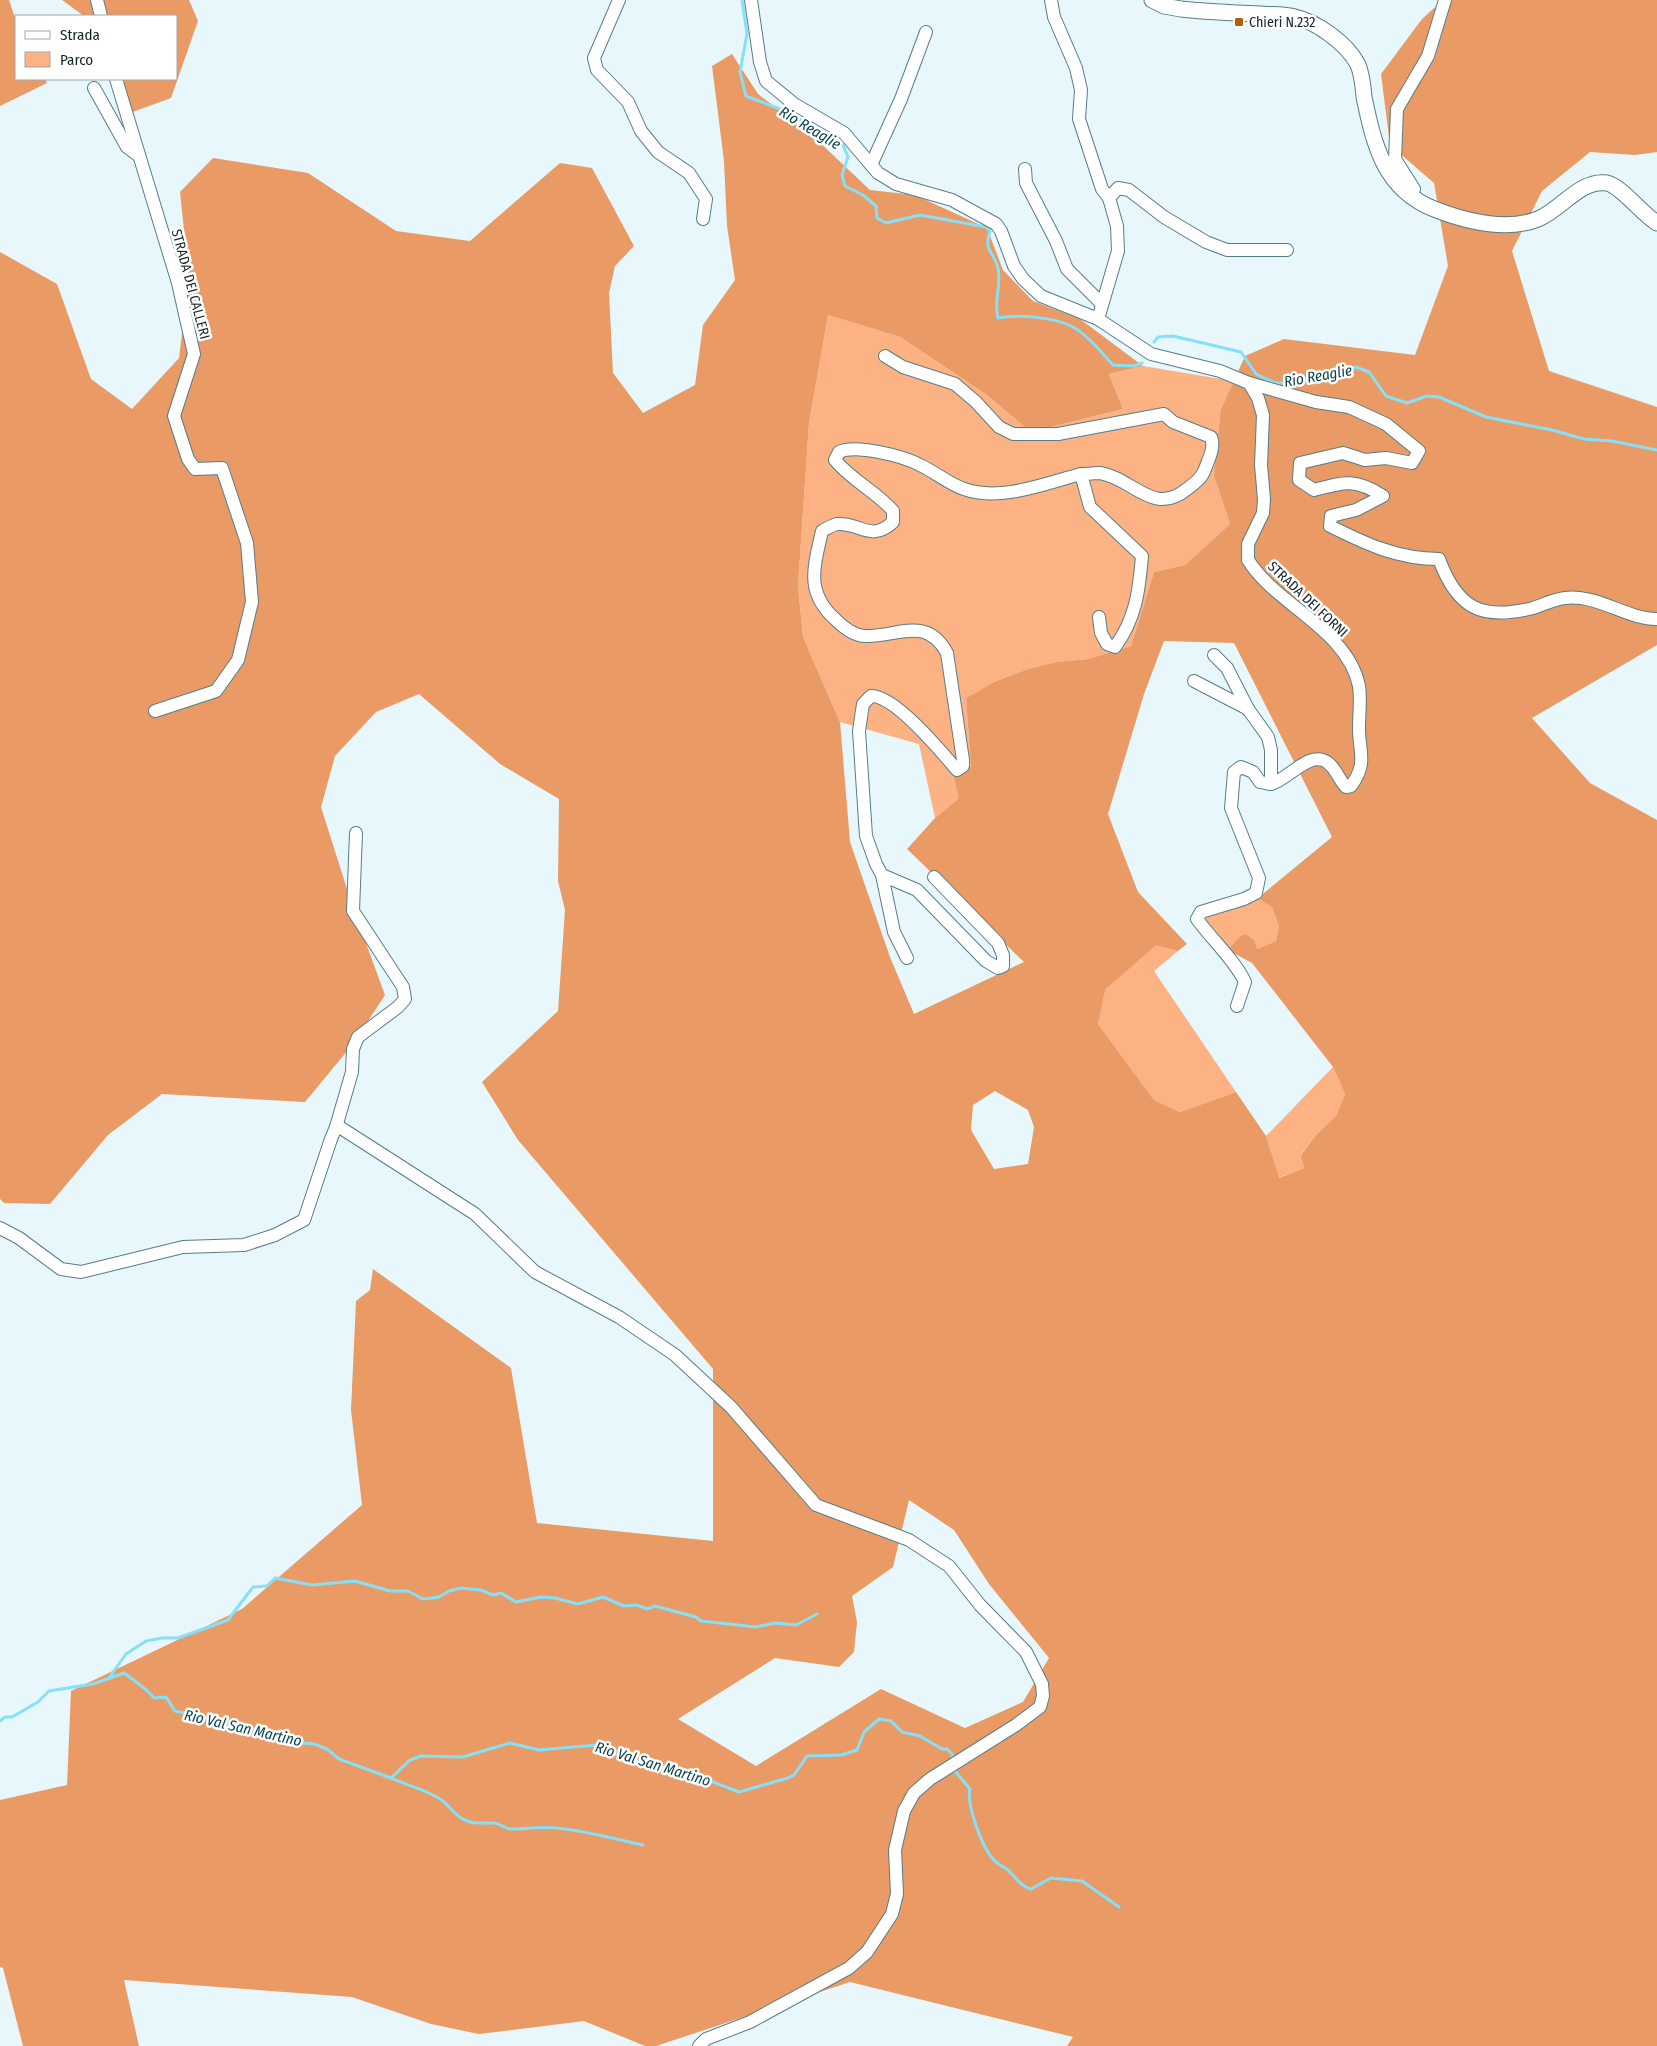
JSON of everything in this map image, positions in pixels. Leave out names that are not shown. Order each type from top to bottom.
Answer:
[{"type":"main road","points":[[1152,0],[1164,6],[1181,9],[1295,17],[1316,26],[1336,40],[1349,51],[1358,65],[1372,136],[1385,169],[1410,197],[1434,209],[1492,225],[1521,223],[1538,219],[1577,191],[1598,183],[1617,187],[1643,214],[1657,223]]},
{"type":"street","points":[[97,0],[101,15]]},
{"type":"street","points":[[619,0],[594,58],[597,70],[628,102],[641,131],[658,152],[689,173],[706,199],[703,219]]},
{"type":"street","points":[[751,0],[760,62],[766,81],[794,104],[844,133],[864,154],[878,173],[896,184],[952,200],[996,224],[1001,231],[1014,266],[1023,279],[1041,296],[1098,319],[1151,354],[1220,371],[1250,383],[1316,402],[1349,407],[1386,424],[1419,451],[1412,463],[1386,458],[1365,460],[1343,453],[1300,463],[1299,480],[1314,490],[1346,482],[1369,487],[1383,496],[1356,510],[1331,516],[1330,526],[1385,552],[1419,559],[1439,559],[1447,580],[1457,595],[1477,610],[1508,614],[1566,598],[1606,603],[1640,619],[1657,619]]},
{"type":"street","points":[[1051,0],[1054,17],[1076,68],[1081,90],[1079,119],[1102,189],[1109,198],[1118,226],[1118,251],[1098,319]]},
{"type":"street","points":[[1410,197],[1414,189],[1395,158],[1397,109],[1428,56],[1445,0]]},
{"type":"street","points":[[871,165],[901,99],[926,32]]},
{"type":"street","name":"STRADA DEI CALLERI","points":[[116,80],[178,283],[194,354],[174,416],[188,459],[195,469],[222,468],[247,543],[252,602],[238,660],[216,691],[155,710]]},
{"type":"street","points":[[94,88],[127,147],[139,156]]},
{"type":"street","points":[[1026,170],[1026,183],[1056,241],[1067,269],[1102,304]]},
{"type":"street","points":[[1109,198],[1118,188],[1129,190],[1164,217],[1206,242],[1227,250],[1287,250]]},
{"type":"street","points":[[885,356],[903,367],[955,384],[976,402],[999,427],[1013,434],[1058,434],[1164,414],[1173,422],[1211,437],[1214,444],[1204,473],[1178,497],[1166,500],[1152,497],[1101,473],[1081,474],[999,494],[965,489],[918,464],[889,454],[847,448],[838,452],[835,460],[847,475],[884,500],[893,511],[893,522],[886,528],[872,533],[837,524],[822,531],[815,561],[815,589],[823,608],[844,628],[864,636],[913,629],[925,632],[941,641],[947,652],[963,760],[963,766],[957,770],[920,728],[879,696],[870,696],[863,704],[859,731],[866,836],[882,875],[894,932],[908,958]]},
{"type":"street","name":"STRADA DEI FORNI","points":[[1250,383],[1258,398],[1263,415],[1262,465],[1264,499],[1263,513],[1248,544],[1248,560],[1270,587],[1303,612],[1350,659],[1359,686],[1359,735],[1363,762],[1351,786],[1346,786],[1341,782],[1338,771],[1326,761],[1316,759],[1271,784]]},
{"type":"street","points":[[1081,474],[1090,507],[1142,556],[1139,596],[1126,632],[1115,647],[1107,644],[1101,633],[1100,617]]},
{"type":"street","points":[[1214,655],[1227,668],[1248,709],[1268,737],[1271,750],[1271,784],[1260,782],[1253,772],[1241,767],[1234,772],[1231,808],[1260,878],[1256,893],[1201,912],[1197,919],[1212,940],[1238,968],[1244,982],[1237,1006]]},
{"type":"street","points":[[1194,681],[1248,709]]},
{"type":"street","points":[[0,1228],[19,1238],[61,1269],[81,1272],[183,1247],[244,1245],[275,1235],[304,1220],[336,1127],[352,1072],[353,1049],[358,1037],[398,1007],[405,999],[403,987],[354,911],[356,833]]},
{"type":"street","points":[[882,875],[917,890],[986,961],[998,968],[1003,966],[1003,955],[998,943],[934,878]]},
{"type":"street","points":[[336,1127],[348,1131],[475,1214],[535,1272],[619,1317],[675,1355],[731,1407],[816,1505],[909,1540],[949,1566],[980,1605],[1026,1652],[1042,1684],[1043,1696],[1040,1707],[1032,1715],[930,1779],[914,1793],[904,1811],[895,1850],[896,1904],[892,1914],[861,1959],[849,1968],[750,2022],[712,2037],[700,2046]]},
{"type":"green space","points":[[828,315],[900,337],[987,395],[1031,432],[1123,409],[1109,374],[1143,366],[1233,381],[1214,476],[1230,524],[1185,565],[1154,572],[1131,646],[1088,659],[1056,662],[1028,669],[994,682],[966,698],[971,768],[959,798],[935,818],[919,744],[840,722],[803,637],[798,586],[809,423]]},
{"type":"green space","points":[[1258,898],[1272,906],[1279,926],[1276,941],[1257,949],[1239,937],[1228,950],[1204,923],[1210,912]]},
{"type":"green space","points":[[1156,944],[1178,951],[1154,971],[1236,1092],[1180,1112],[1154,1100],[1098,1024],[1104,991]]},
{"type":"green space","points":[[1333,1067],[1345,1094],[1336,1116],[1316,1135],[1301,1154],[1304,1168],[1278,1178],[1266,1136]]},
{"type":"shaded area","points":[[0,0],[9,0],[15,18],[15,80],[46,80],[47,83],[0,106]]},
{"type":"shaded area","points":[[62,0],[189,0],[198,21],[178,78],[178,15],[83,15]]},
{"type":"shaded area","points":[[1443,0],[1657,0],[1657,152],[1635,155],[1590,152],[1542,191],[1512,251],[1549,371],[1657,407],[1657,645],[1532,718],[1590,783],[1657,820],[1657,2046],[1067,2046],[1073,2037],[850,1982],[656,2046],[645,2046],[584,2021],[479,2034],[431,2024],[352,1997],[124,1980],[139,2046],[23,2046],[3,1968],[0,1967],[0,1800],[67,1785],[71,1691],[242,1609],[362,1505],[351,1410],[356,1301],[370,1290],[373,1269],[511,1368],[537,1523],[713,1541],[713,1369],[518,1140],[482,1082],[558,1011],[565,910],[558,881],[559,799],[500,764],[419,694],[376,712],[335,756],[321,807],[353,908],[385,995],[353,1044],[305,1102],[162,1094],[108,1135],[50,1204],[4,1203],[0,1199],[0,252],[57,284],[91,379],[132,409],[179,358],[189,277],[180,192],[213,158],[308,173],[396,231],[470,241],[560,163],[592,168],[634,246],[615,266],[609,293],[613,373],[643,413],[695,385],[703,325],[735,280],[727,226],[724,161],[712,66],[732,54],[758,94],[815,138],[870,190],[915,195],[987,228],[1003,270],[1033,301],[1080,319],[1143,366],[1109,374],[1123,409],[1031,432],[987,395],[900,337],[828,315],[809,423],[798,586],[803,637],[840,722],[850,842],[890,957],[914,1014],[1024,962],[907,849],[935,818],[959,798],[954,777],[971,767],[966,698],[994,682],[1028,669],[1056,662],[1088,659],[1131,646],[1154,572],[1185,565],[1230,524],[1214,476],[1221,410],[1245,356],[1284,339],[1415,355],[1448,266],[1434,183],[1390,145],[1381,74],[1422,19]],"holes":[[[1164,641],[1234,643],[1332,837],[1258,898],[1272,907],[1279,926],[1276,941],[1257,949],[1254,940],[1245,934],[1239,937],[1228,950],[1252,963],[1333,1067],[1345,1094],[1336,1116],[1316,1135],[1301,1155],[1304,1168],[1279,1178],[1266,1136],[1236,1092],[1180,1112],[1154,1100],[1098,1024],[1105,990],[1156,945],[1178,951],[1187,944],[1138,892],[1108,814],[1144,694]],[[995,1091],[1028,1110],[1034,1127],[1028,1164],[994,1169],[971,1130],[973,1105]],[[909,1500],[954,1530],[989,1584],[1049,1658],[1023,1702],[965,1728],[881,1689],[756,1766],[678,1719],[775,1658],[839,1667],[854,1652],[857,1622],[852,1596],[893,1567]]]},
{"type":"shaded area","points":[[115,80],[177,80],[171,98],[130,113]]},
{"type":"waterway","name":"Rio Reaglie","points":[[742,0],[747,34],[740,72],[746,96],[793,114],[818,135],[843,145],[848,157],[842,175],[845,186],[863,195],[876,206],[877,218],[886,223],[920,215],[986,227],[990,231],[988,247],[996,262],[999,275],[996,305],[998,318],[1015,316],[1055,320],[1071,326],[1083,334],[1113,365],[1134,366],[1142,363]]},
{"type":"waterway","name":"Rio Reaglie","points":[[1154,342],[1158,337],[1173,336],[1241,352],[1256,374],[1275,383],[1293,383],[1356,367],[1369,372],[1386,396],[1407,403],[1427,396],[1439,397],[1486,417],[1552,430],[1584,439],[1612,441],[1657,450]]},
{"type":"waterway","points":[[109,1678],[126,1654],[146,1641],[178,1638],[228,1620],[253,1587],[267,1586],[275,1578],[312,1585],[355,1581],[390,1591],[408,1591],[423,1599],[439,1597],[449,1591],[461,1588],[481,1590],[493,1595],[501,1593],[516,1602],[541,1597],[555,1598],[578,1604],[603,1597],[624,1606],[637,1605],[647,1609],[655,1606],[696,1617],[701,1621],[756,1627],[775,1623],[796,1625],[817,1614]]},
{"type":"waterway","name":"Rio Val San Martino","points":[[0,1721],[5,1717],[12,1717],[38,1702],[49,1691],[93,1684],[124,1673],[154,1698],[166,1697],[175,1711],[224,1724],[266,1730],[291,1742],[314,1744],[327,1749],[339,1759],[391,1778],[410,1760],[421,1756],[463,1757],[510,1743],[539,1750],[597,1745],[626,1759],[687,1772],[739,1792],[794,1775],[807,1756],[841,1755],[857,1750],[864,1732],[879,1719],[891,1721],[902,1732],[920,1736],[942,1749],[947,1749],[953,1758]]},
{"type":"waterway","name":"Rio Val San Martino","points":[[955,1771],[970,1789],[969,1796],[973,1816],[985,1847],[997,1863],[1008,1870],[1022,1885],[1031,1889],[1051,1878],[1082,1881],[1119,1907]]},
{"type":"waterway","points":[[391,1778],[434,1796],[444,1802],[459,1817],[470,1822],[496,1823],[511,1829],[545,1827],[568,1829],[643,1845]]},
{"type":"place","name":"Chieri N.232","points":[[1239,22]]}]
